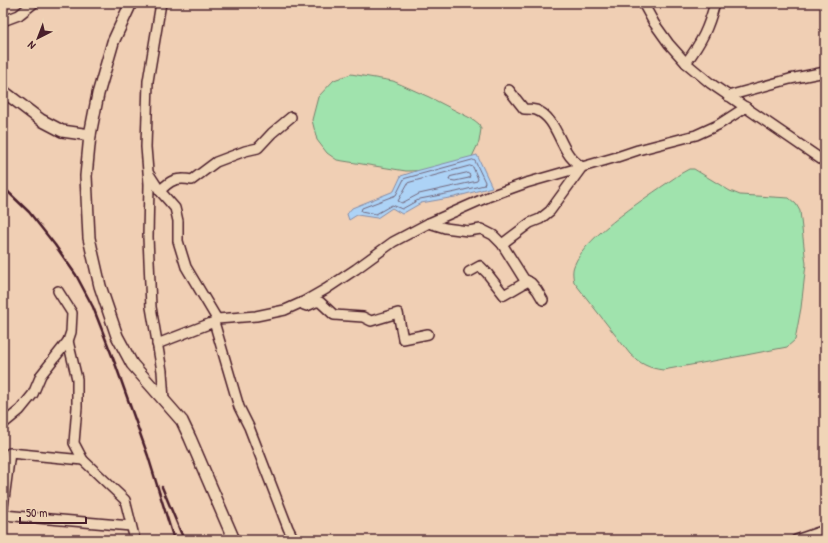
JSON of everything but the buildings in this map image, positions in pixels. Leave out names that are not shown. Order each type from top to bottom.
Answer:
[{"type":"street","points":[[3,21],[19,15],[34,3]]},
{"type":"street","points":[[131,3],[113,42],[98,94],[90,135],[86,176],[89,238],[100,286],[117,336],[132,364],[182,421],[234,540]]},
{"type":"street","points":[[161,3],[148,80],[146,147],[149,184],[148,237],[150,301],[162,371],[164,400]]},
{"type":"street","points":[[643,3],[669,44],[686,63],[728,96],[825,162]]},
{"type":"street","points":[[686,63],[700,44],[708,26],[715,3]]},
{"type":"street","points":[[728,96],[790,79],[825,72]]},
{"type":"street","points":[[509,90],[524,109],[535,110],[543,114],[552,124],[567,153],[582,167]]},
{"type":"street","points":[[3,91],[41,120],[62,131],[90,135]]},
{"type":"street","points":[[157,344],[216,320],[256,316],[285,310],[326,289],[393,242],[428,223],[490,196],[526,183],[638,150],[696,135],[718,125],[746,108]]},
{"type":"street","points":[[160,191],[168,182],[184,178],[192,180],[216,162],[245,151],[258,148],[272,133],[291,117]]},
{"type":"street","points":[[502,244],[530,223],[540,219],[550,211],[582,167]]},
{"type":"street","points":[[148,171],[160,191],[176,208],[178,221],[178,241],[186,267],[216,320],[239,407],[249,427],[294,540]]},
{"type":"street","points":[[428,223],[445,228],[468,231],[481,229],[493,235],[502,244],[524,278],[537,290],[543,300]]},
{"type":"street","points":[[469,272],[480,266],[504,295],[528,281]]},
{"type":"street","points":[[3,424],[20,410],[33,394],[40,374],[68,341],[71,332],[72,313],[58,291]]},
{"type":"street","points":[[299,304],[307,306],[320,302],[334,315],[363,317],[371,321],[398,313],[403,340],[428,334]]},
{"type":"street","points":[[68,341],[77,378],[78,407],[74,443],[83,460],[125,500],[135,540]]},
{"type":"street","points":[[3,507],[10,453],[83,460]]},
{"type":"street","points":[[3,515],[131,526]]},
{"type":"street","points":[[796,540],[825,530]]},
{"type":"green space","points":[[351,74],[393,81],[429,97],[474,120],[479,124],[481,129],[479,142],[470,161],[456,170],[406,171],[337,160],[327,153],[317,140],[312,120],[318,97],[334,80]]},
{"type":"green space","points":[[689,169],[694,169],[730,191],[740,195],[789,198],[796,204],[800,211],[806,264],[801,308],[795,340],[787,347],[663,370],[649,367],[641,363],[630,354],[574,282],[574,266],[591,241],[637,204]]},
{"type":"water","points":[[477,155],[492,187],[455,197],[421,203],[402,214],[392,208],[377,218],[357,215],[349,220],[347,214],[352,208],[394,191],[401,176]]},
{"type":"railway","points":[[3,187],[29,212],[55,245],[76,275],[93,307],[148,456],[174,540]]},
{"type":"railway","points":[[162,487],[184,540]]}]
